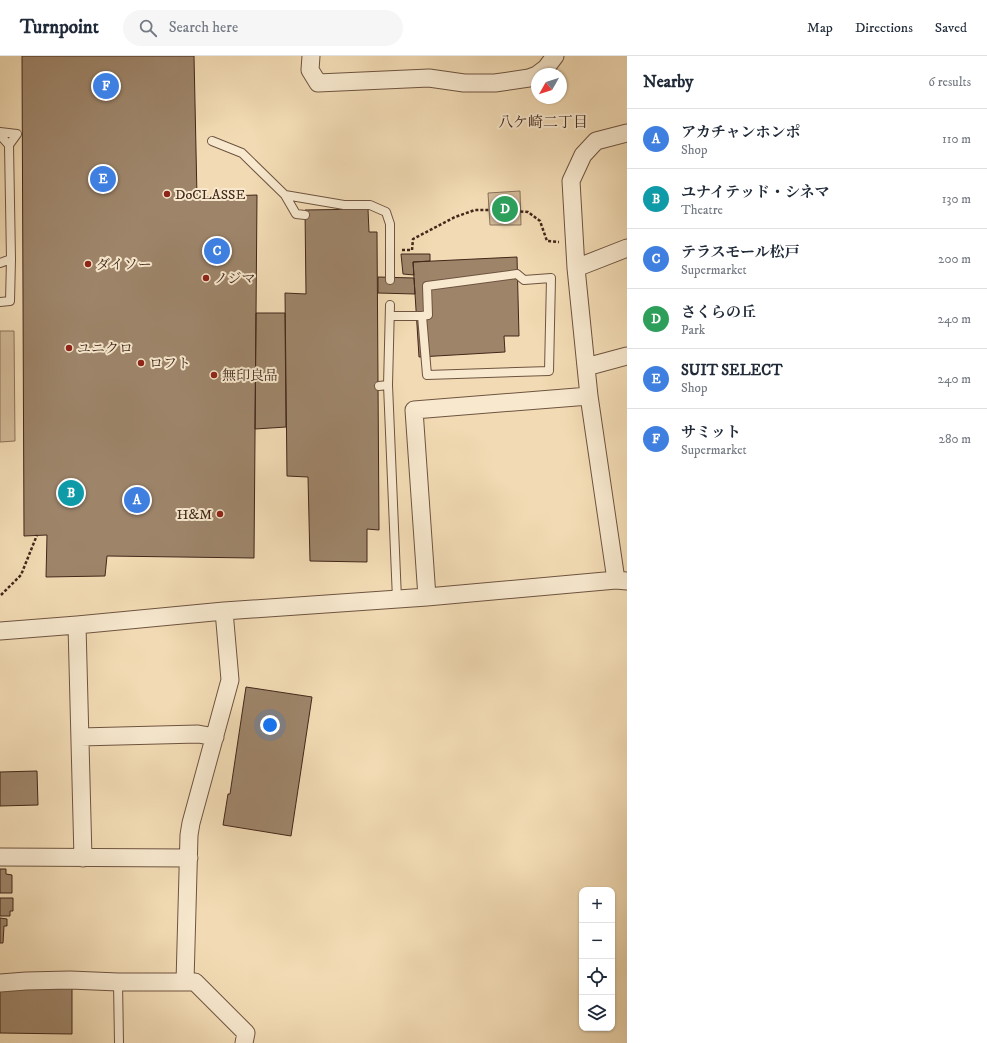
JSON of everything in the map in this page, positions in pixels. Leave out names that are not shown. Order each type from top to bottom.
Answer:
[{"type":"street","points":[[311,56],[310,70],[318,83],[429,78],[464,83],[495,83],[531,77]]},
{"type":"street","points":[[546,68],[555,56]]},
{"type":"street","points":[[0,631],[224,611],[427,597],[622,580],[589,396],[576,268],[571,181],[583,155],[596,141],[627,134]]},
{"type":"street","points":[[576,268],[627,248]]},
{"type":"street","points":[[586,367],[627,356]]},
{"type":"street","points":[[427,597],[414,410],[589,396]]},
{"type":"street","points":[[185,982],[189,835],[230,680],[224,611]]},
{"type":"street","points":[[77,625],[83,858]]},
{"type":"street","points":[[80,737],[198,734],[214,737]]},
{"type":"street","points":[[0,857],[189,858]]},
{"type":"street","points":[[0,983],[70,980],[118,982],[195,982],[246,1033],[244,1043]]},
{"type":"lane","points":[[0,132],[17,134],[9,145],[11,259],[10,301],[0,302]]},
{"type":"lane","points":[[0,135],[9,145]]},
{"type":"lane","points":[[212,141],[242,153],[285,195],[296,214],[305,215]]},
{"type":"lane","points":[[285,195],[344,205],[370,205],[386,212],[390,224],[390,280]]},
{"type":"lane","points":[[0,263],[11,259]]},
{"type":"lane","points":[[390,316],[428,315],[427,286],[517,274],[524,280],[551,278],[549,372],[427,376],[422,316]]},
{"type":"lane","points":[[390,305],[388,385],[397,599]]},
{"type":"lane","points":[[379,386],[388,385]]},
{"type":"lane","points":[[118,982],[119,1043]]},
{"type":"path","points":[[402,250],[412,250],[413,239],[455,217],[475,210],[528,212],[540,221],[547,241],[574,244]]},
{"type":"path","points":[[1,595],[21,575],[38,535]]},
{"type":"shaded area","points":[[520,191],[521,225],[490,225],[488,193]]},
{"type":"shaded area","points":[[0,331],[14,331],[15,441],[0,442]]},
{"type":"building","points":[[22,56],[194,56],[197,197],[257,195],[254,558],[107,556],[105,576],[46,577],[47,535],[24,536]]},
{"type":"building","points":[[368,209],[369,232],[377,232],[379,530],[367,529],[367,562],[310,561],[308,477],[287,476],[285,293],[306,294],[305,210]]},
{"type":"building","points":[[401,254],[430,254],[430,261],[413,262],[414,275],[403,274]]},
{"type":"building","points":[[517,257],[519,336],[504,336],[505,352],[419,357],[413,262]]},
{"type":"building","points":[[378,277],[414,278],[415,294],[378,293]]},
{"type":"building","points":[[256,313],[285,313],[286,427],[255,429]]},
{"type":"building","points":[[246,687],[312,697],[291,836],[223,825],[228,794],[230,794]]},
{"type":"building","points":[[37,771],[38,805],[0,806],[0,772]]},
{"type":"building","points":[[0,869],[6,869],[6,874],[12,875],[12,893],[0,893]]},
{"type":"building","points":[[0,898],[13,898],[13,911],[10,911],[10,916],[0,916]]},
{"type":"building","points":[[0,918],[7,919],[7,926],[4,926],[3,943],[0,943]]},
{"type":"building","points":[[0,987],[72,987],[72,1034],[0,1033]]},
{"type":"place","name":"サミット","points":[[106,86]]},
{"type":"place","name":"SUIT SELECT","points":[[103,179]]},
{"type":"place","name":"DoCLASSE","points":[[167,194]]},
{"type":"place","name":"さくらの丘","points":[[505,209]]},
{"type":"place","name":"テラスモール松戸","points":[[217,251]]},
{"type":"place","name":"ダイソー","points":[[88,264]]},
{"type":"place","name":"ノジマ","points":[[206,278]]},
{"type":"place","name":"ユニクロ","points":[[69,348]]},
{"type":"place","name":"ロフト","points":[[141,363]]},
{"type":"place","name":"無印良品","points":[[214,375]]},
{"type":"place","name":"ユナイテッド・シネマ","points":[[71,493]]},
{"type":"place","name":"アカチャンホンポ","points":[[137,500]]},
{"type":"place","name":"H&M","points":[[220,514]]},
{"type":"district","name":"八ケ崎二丁目","points":[[543,122]]}]
